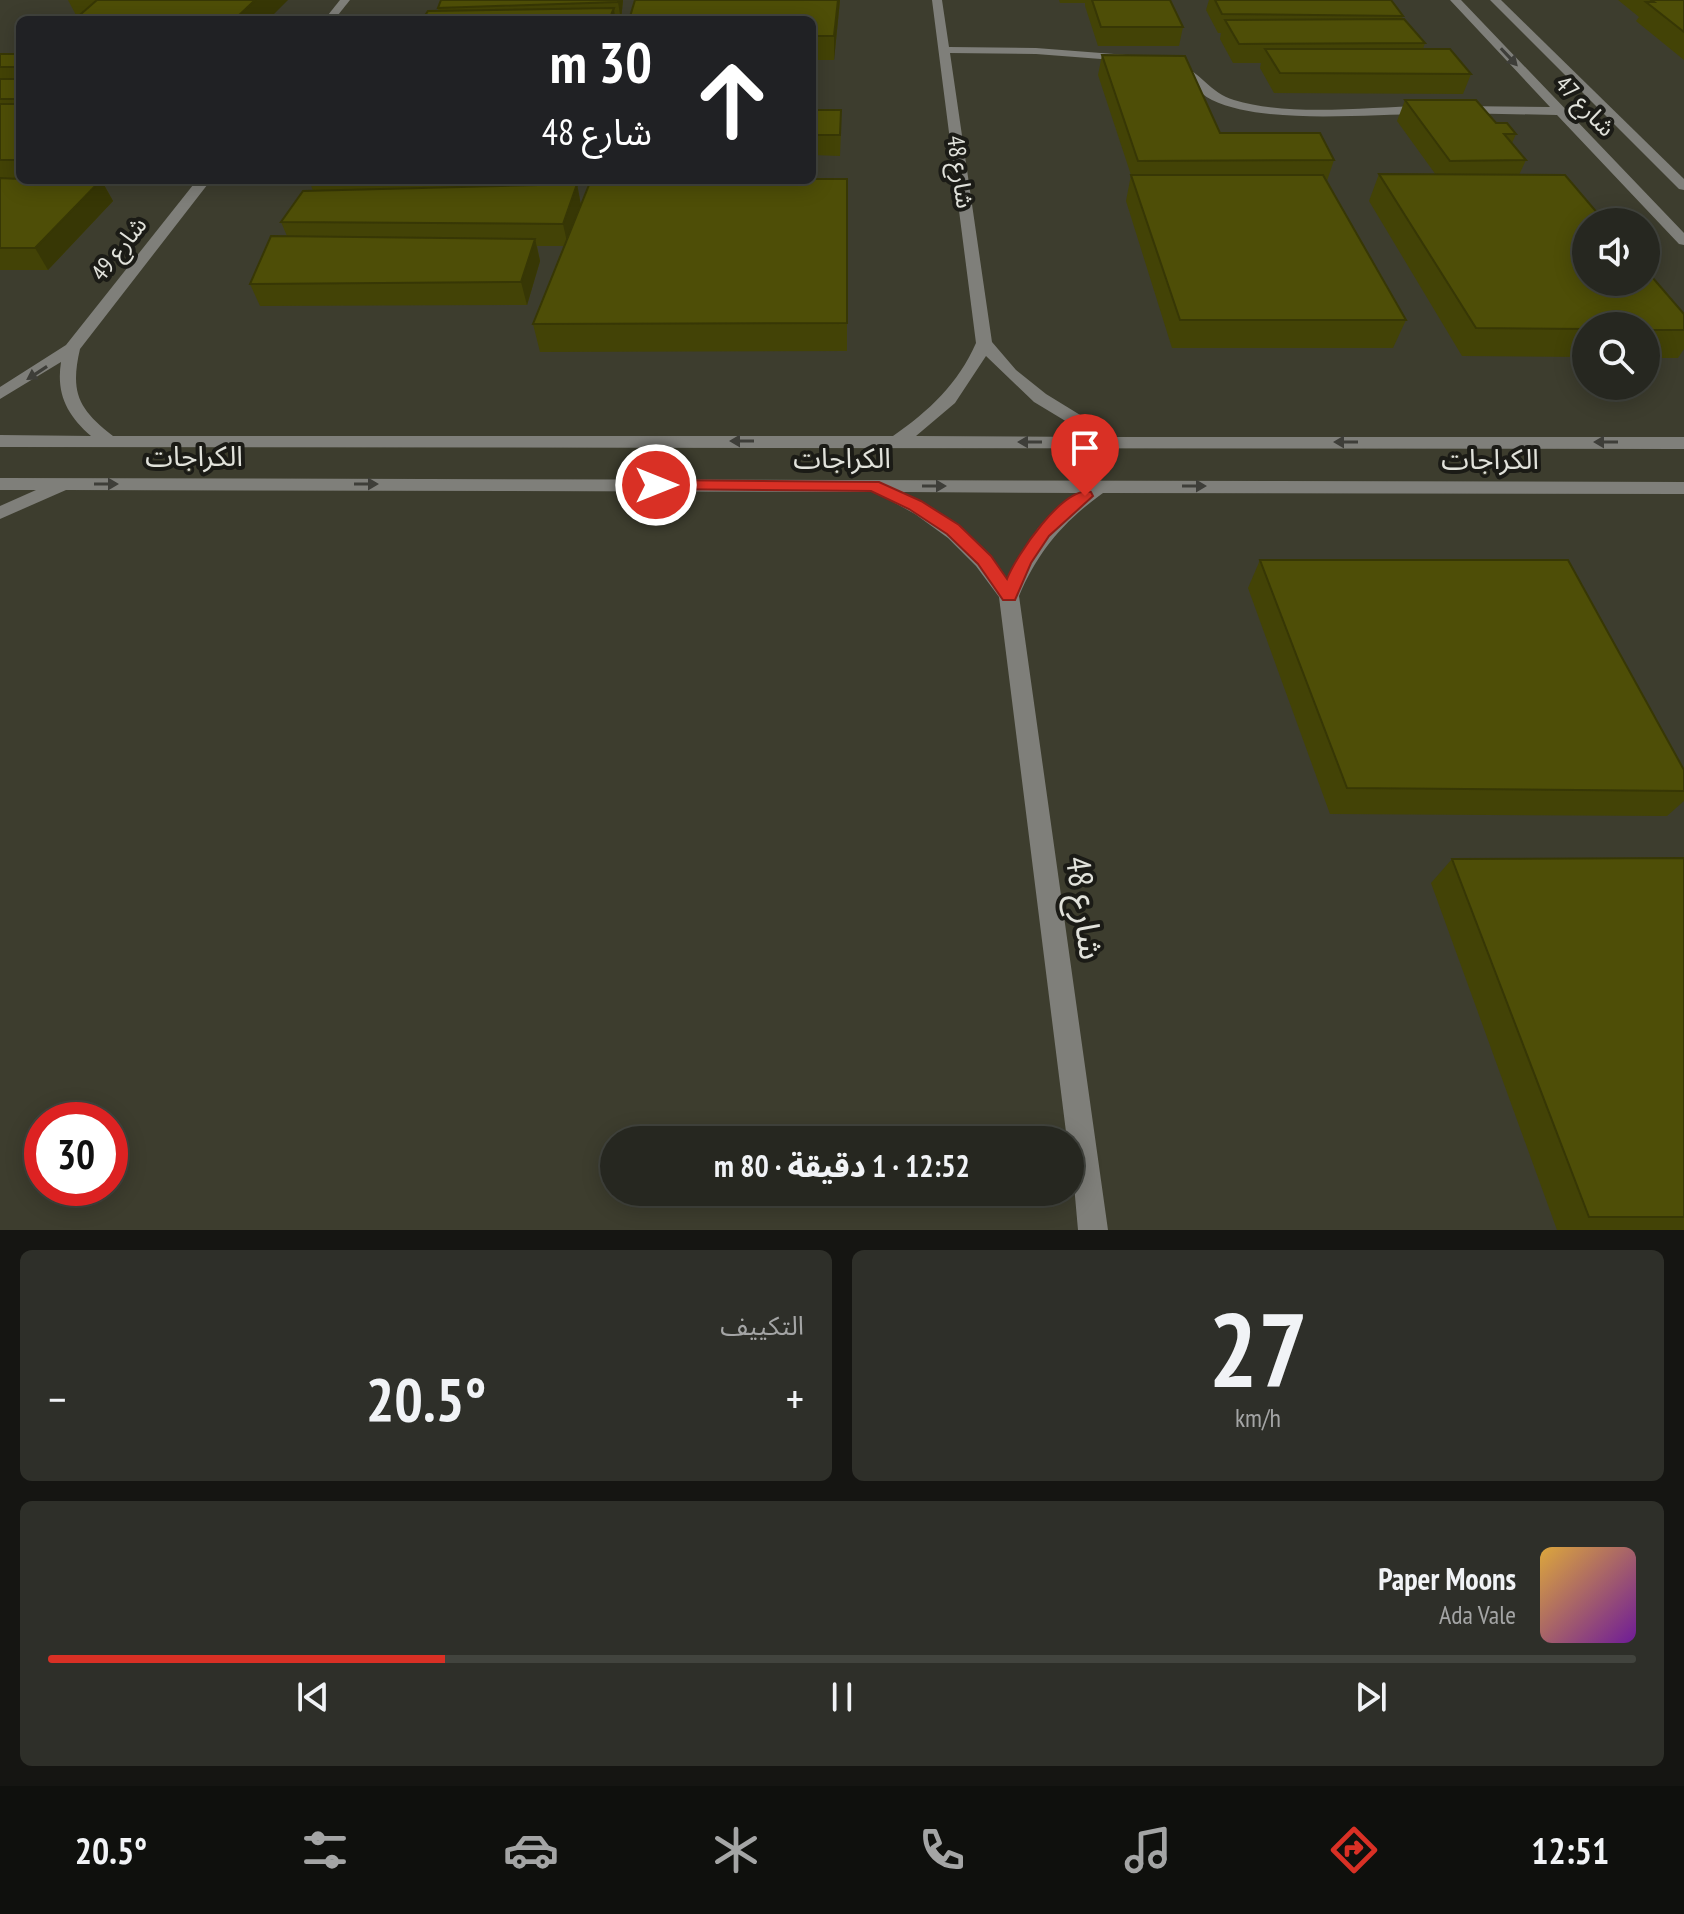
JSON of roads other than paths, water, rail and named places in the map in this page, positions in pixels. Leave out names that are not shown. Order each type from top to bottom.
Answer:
[{"type":"street","points":[[332,16],[345,0]]},
{"type":"street","name":"شارع 48","points":[[937,0],[984,343]]},
{"type":"street","name":"شارع 47","points":[[1455,0],[1684,241]]},
{"type":"street","name":"شارع 47","points":[[1495,0],[1684,186]]},
{"type":"street","points":[[944,50],[1036,51],[1135,59]]},
{"type":"street","points":[[1165,61],[1188,71],[1216,98],[1245,106],[1321,111],[1559,111]]},
{"type":"street","name":"شارع 49","points":[[0,394],[72,348],[201,184]]},
{"type":"street","points":[[897,442],[930,419],[956,395],[974,369],[984,343]]},
{"type":"street","points":[[984,343],[1005,370],[1034,396],[1071,421],[1115,442]]},
{"type":"street","points":[[72,348],[65,374],[69,399],[83,422],[109,441]]},
{"type":"street","name":"الكراجات","points":[[0,441],[1684,443]]},
{"type":"street","name":"الكراجات","points":[[0,484],[1684,488]]},
{"type":"street","points":[[0,513],[67,484]]},
{"type":"street","name":"شارع 48","points":[[874,486],[915,505],[953,530],[985,560],[1009,596],[1093,1230]]},
{"type":"street","name":"شارع 48","points":[[1009,596],[1022,561],[1043,531],[1069,507],[1100,486]]}]
